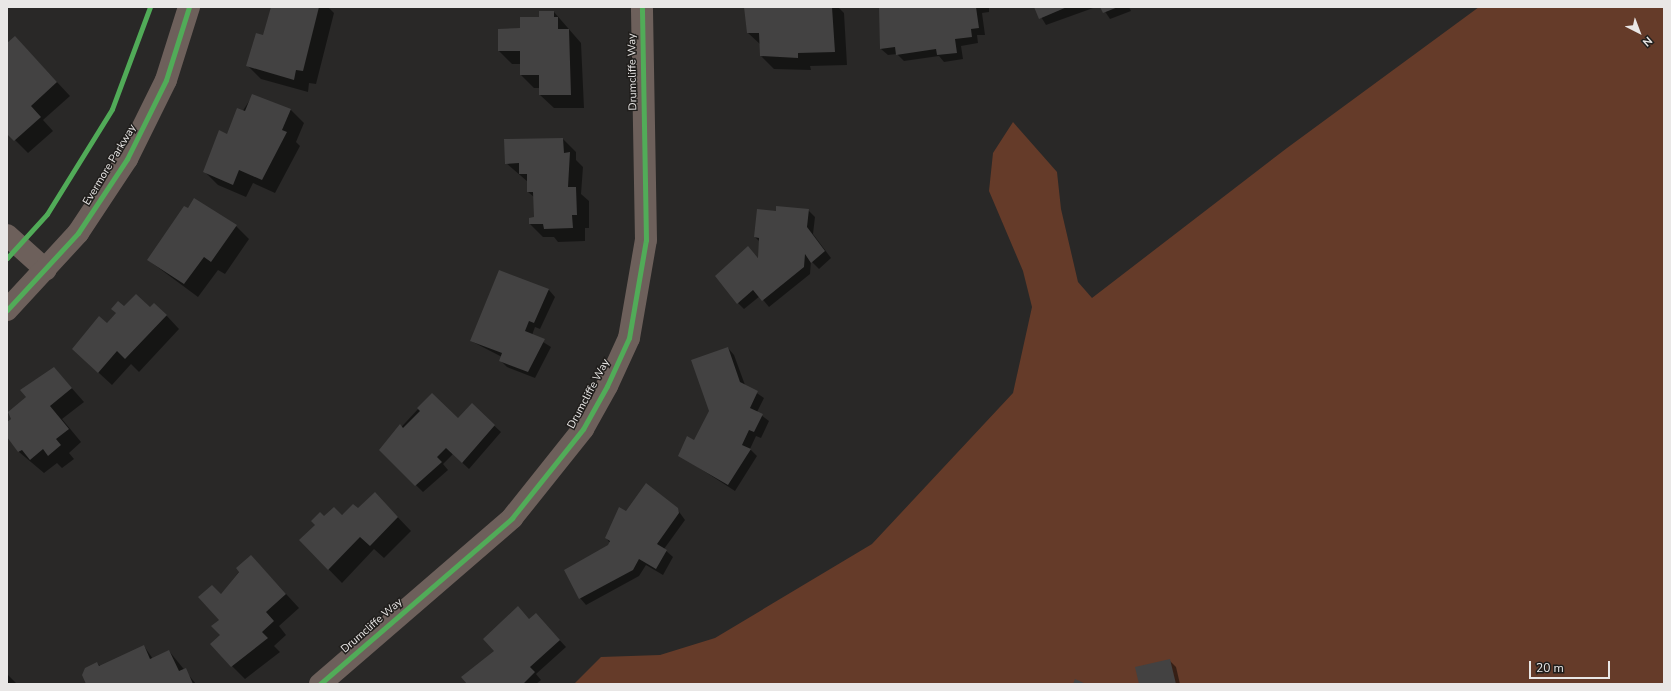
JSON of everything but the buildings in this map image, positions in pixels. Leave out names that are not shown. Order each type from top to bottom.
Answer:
[{"type":"street","name":"Evermore Parkway","points":[[7,310],[46,270],[104,196],[148,121],[181,39],[189,7]]},
{"type":"street","name":"Drumcliffe Way","points":[[320,684],[512,518],[583,429],[607,386],[629,338],[646,240],[642,7]]},
{"type":"street","points":[[7,235],[46,270]]},
{"type":"shaded area","points":[[1479,7],[1664,7],[1664,684],[574,684],[601,657],[660,655],[715,638],[872,544],[1013,393],[1032,307],[1023,271],[989,191],[993,153],[1013,122],[1057,172],[1061,209],[1078,282],[1092,298],[1287,148]]},
{"type":"cycle path","points":[[7,258],[47,214],[112,109],[150,7]]},
{"type":"cycle path","points":[[7,310],[78,233],[127,159],[166,80],[189,7]]},
{"type":"cycle path","points":[[320,684],[512,518],[583,429],[607,386],[629,338],[646,240],[642,7]]}]
